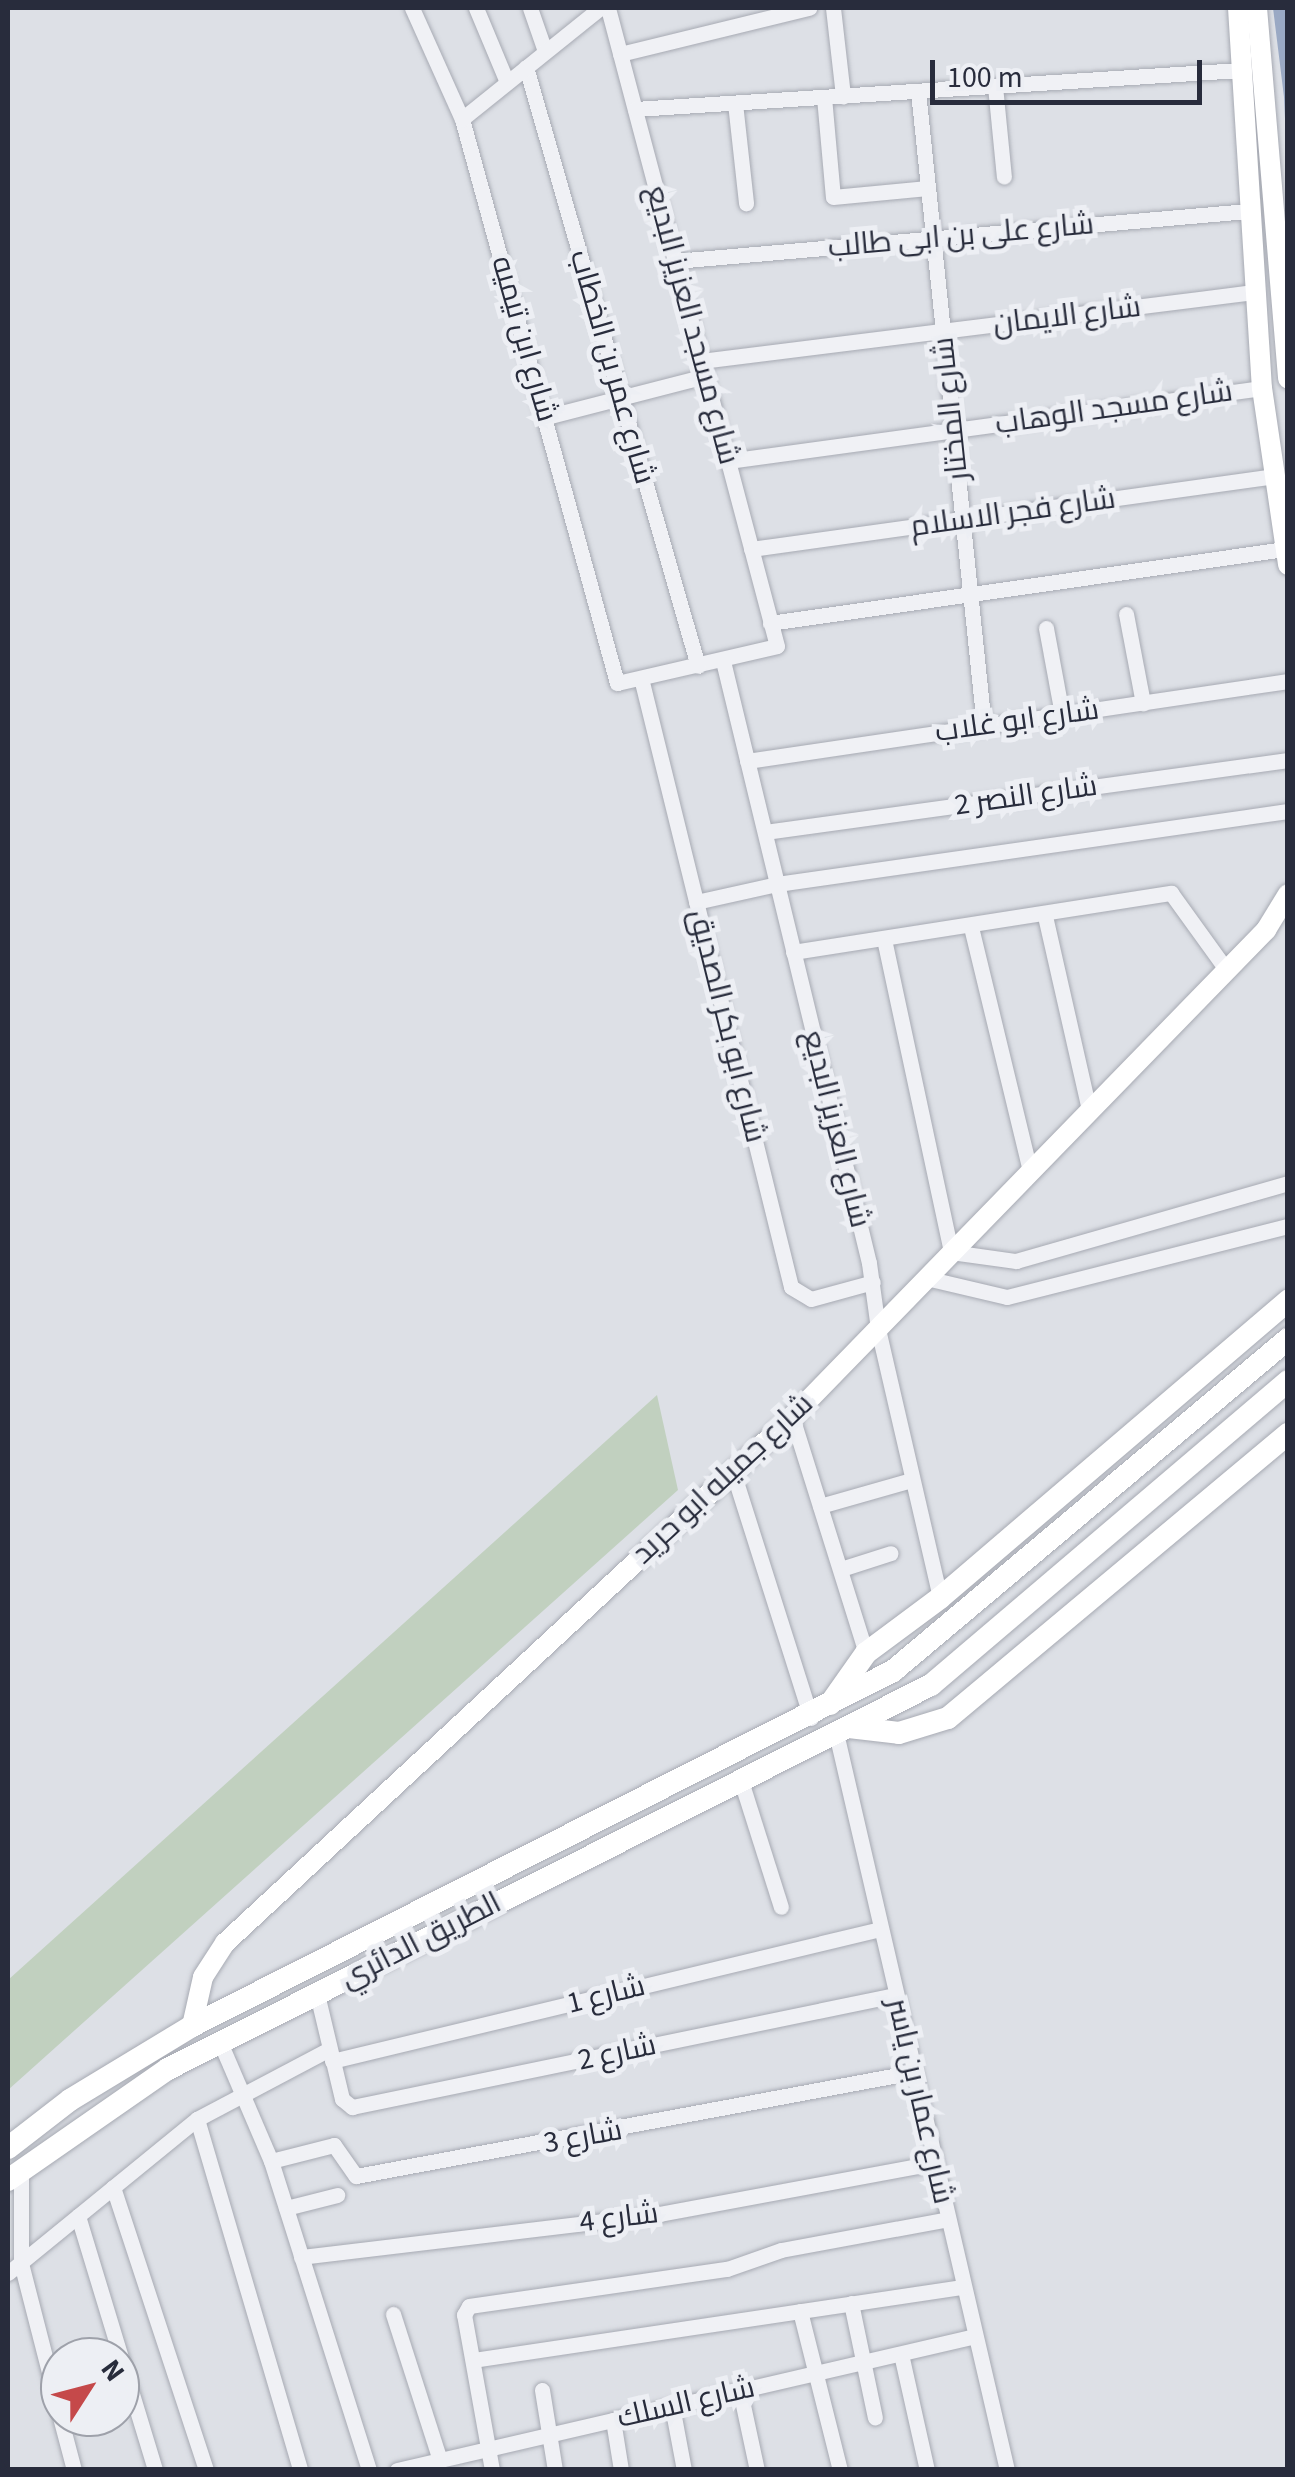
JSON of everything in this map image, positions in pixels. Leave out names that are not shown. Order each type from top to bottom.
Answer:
[{"type":"main road","points":[[818,1714],[866,1653],[940,1598],[1287,1303]]},
{"type":"main road","name":"الطريق الدائري","points":[[12,2165],[70,2100],[192,2026],[818,1714],[893,1671],[984,1600],[1288,1339]]},
{"type":"main road","name":"الطريق الدائري","points":[[12,2165],[117,2099],[220,2042],[930,1685],[1288,1381]]},
{"type":"main road","points":[[842,1730],[899,1733],[948,1718],[1288,1434]]},
{"type":"street","name":"شارع ابن تيميه","points":[[412,8],[462,119],[546,417],[613,679],[641,678]]},
{"type":"street","points":[[476,8],[507,82]]},
{"type":"street","points":[[530,8],[546,51]]},
{"type":"street","points":[[620,54],[808,8]]},
{"type":"street","points":[[833,8],[843,96]]},
{"type":"street","points":[[770,623],[970,594],[1286,557],[1262,388],[1238,8]]},
{"type":"street","points":[[1257,8],[1288,379]]},
{"type":"street","points":[[462,119],[546,51],[611,9]]},
{"type":"street","name":"شارع مسجد العزيز البديع","points":[[611,9],[776,642],[772,651],[723,661]]},
{"type":"street","name":"شارع عمر بن الخطاب","points":[[526,67],[698,666]]},
{"type":"street","points":[[635,109],[1239,70]]},
{"type":"street","points":[[995,86],[1004,177]]},
{"type":"street","name":"شارع المختار","points":[[918,91],[984,726]]},
{"type":"street","points":[[824,97],[833,197],[928,188]]},
{"type":"street","points":[[735,103],[746,203]]},
{"type":"street","name":"شارع على بن ابى طالب","points":[[675,261],[1248,211]]},
{"type":"street","name":"شارع الايمان","points":[[546,417],[621,398],[704,369],[943,332],[1254,292]]},
{"type":"street","name":"شارع مسجد الوهاب","points":[[728,461],[1262,388]]},
{"type":"street","name":"شارع فجر الاسلام","points":[[751,549],[1276,476]]},
{"type":"street","points":[[1126,614],[1143,702]]},
{"type":"street","points":[[1046,628],[1062,714]]},
{"type":"street","points":[[641,678],[723,661]]},
{"type":"street","name":"شارع العزيز البديع","points":[[723,661],[873,1282],[878,1330],[940,1598]]},
{"type":"street","name":"شارع ابو بكر الصديق","points":[[641,678],[791,1287],[810,1299],[873,1282]]},
{"type":"street","name":"شارع ابو غلاب","points":[[748,761],[1288,681]]},
{"type":"street","name":"شارع النصر 2","points":[[764,832],[1288,760]]},
{"type":"street","points":[[696,902],[777,884],[1288,812]]},
{"type":"street","points":[[794,952],[1046,916],[1171,893],[1225,968]]},
{"type":"street","name":"شارع جميله ابو حريد","points":[[192,2026],[203,1976],[226,1943],[792,1416],[1225,968],[1277,928],[1288,894]]},
{"type":"street","points":[[1046,916],[1089,1109]]},
{"type":"street","points":[[971,926],[1030,1171]]},
{"type":"street","points":[[884,939],[952,1252],[1016,1261],[1288,1183]]},
{"type":"street","points":[[926,1278],[1007,1297],[1288,1226]]},
{"type":"street","points":[[792,1416],[866,1653]]},
{"type":"street","points":[[733,1472],[818,1714]]},
{"type":"street","points":[[820,1506],[911,1480]]},
{"type":"street","points":[[841,1569],[892,1553]]},
{"type":"street","name":"شارع عمار بن ياسر","points":[[842,1730],[880,1929],[1006,2470]]},
{"type":"street","points":[[741,1780],[781,1907]]},
{"type":"street","name":"شارع 1","points":[[14,2268],[197,2118],[331,2055],[880,1929]]},
{"type":"street","points":[[317,1994],[331,2055]]},
{"type":"street","name":"شارع 2","points":[[331,2055],[342,2099],[359,2107],[895,1994]]},
{"type":"street","points":[[220,2042],[246,2094],[271,2161],[369,2470]]},
{"type":"street","name":"شارع 3","points":[[271,2161],[334,2145],[356,2176],[914,2072]]},
{"type":"street","points":[[197,2118],[300,2470]]},
{"type":"street","name":"شارع 4","points":[[302,2257],[659,2214],[935,2164]]},
{"type":"street","points":[[12,2165],[14,2268],[40,2352]]},
{"type":"street","points":[[113,2187],[206,2470]]},
{"type":"street","points":[[286,2208],[337,2195]]},
{"type":"street","points":[[78,2216],[155,2470]]},
{"type":"street","points":[[492,2470],[464,2314],[474,2305],[727,2268],[781,2250],[948,2219]]},
{"type":"street","points":[[473,2360],[964,2287]]},
{"type":"street","points":[[852,2303],[875,2418]]},
{"type":"street","points":[[800,2311],[840,2470]]},
{"type":"street","points":[[393,2314],[440,2460]]},
{"type":"street","name":"شارع السلك","points":[[397,2470],[975,2336]]},
{"type":"street","points":[[901,2354],[927,2470]]},
{"type":"street","points":[[542,2390],[555,2470]]},
{"type":"street","points":[[740,2391],[757,2470]]},
{"type":"street","points":[[672,2406],[684,2470]]},
{"type":"street","points":[[613,2420],[622,2470]]},
{"type":"street","points":[[65,2437],[74,2470]]},
{"type":"green space","points":[[657,1395],[678,1490],[8,2090],[8,1980]]},
{"type":"water","points":[[1273,8],[1287,8],[1287,163],[1284,97]]}]
